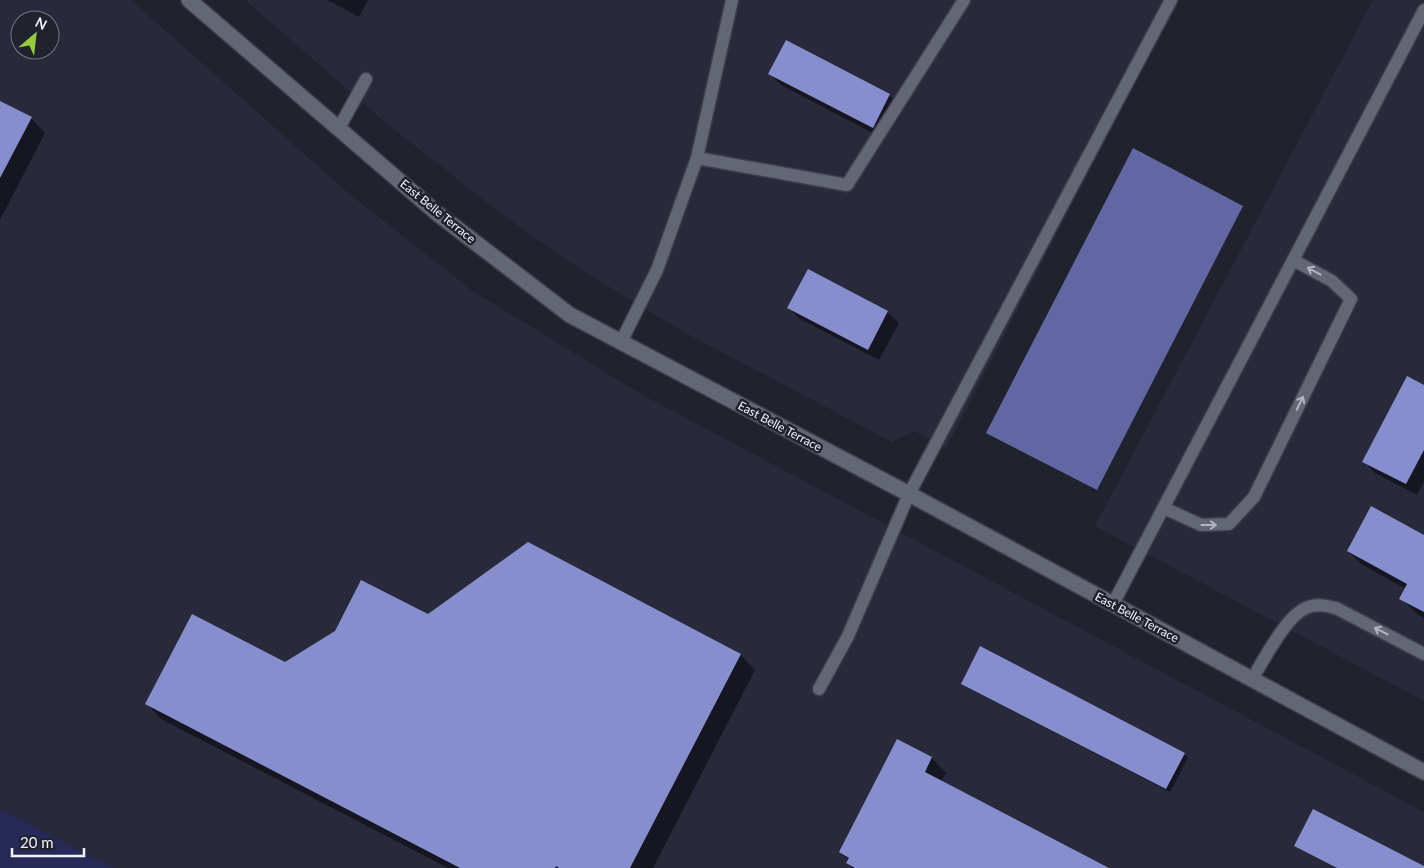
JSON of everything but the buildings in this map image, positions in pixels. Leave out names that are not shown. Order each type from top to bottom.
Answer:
[{"type":"street","name":"East Belle Terrace","points":[[189,0],[438,214],[570,315],[909,494],[1424,772]]},
{"type":"lane","points":[[621,342],[657,270],[697,158],[732,0]]},
{"type":"lane","points":[[697,158],[847,185],[964,0]]},
{"type":"lane","points":[[819,690],[848,636],[909,494],[1171,0]]},
{"type":"lane","points":[[1113,604],[1424,10]]},
{"type":"lane","points":[[339,128],[366,79]]},
{"type":"lane","points":[[1164,508],[1201,525],[1230,524],[1254,497],[1351,299],[1332,281],[1293,260]]},
{"type":"lane","points":[[1252,679],[1293,617],[1306,608],[1321,604],[1336,608],[1424,654]]},
{"type":"shaded area","points":[[0,0],[131,0],[347,192],[474,292],[641,394],[1424,812],[1424,868],[114,868],[0,809]]},
{"type":"shaded area","points":[[245,0],[1180,0],[1148,57],[946,448],[914,431],[892,442],[682,331],[580,269],[507,218],[386,123]]},
{"type":"shaded area","points":[[1373,0],[1424,0],[1424,701],[1095,526]]},
{"type":"shaded area","points":[[0,809],[114,868],[0,868]]},
{"type":"water","points":[[1133,148],[1243,206],[1097,490],[986,433]]}]
